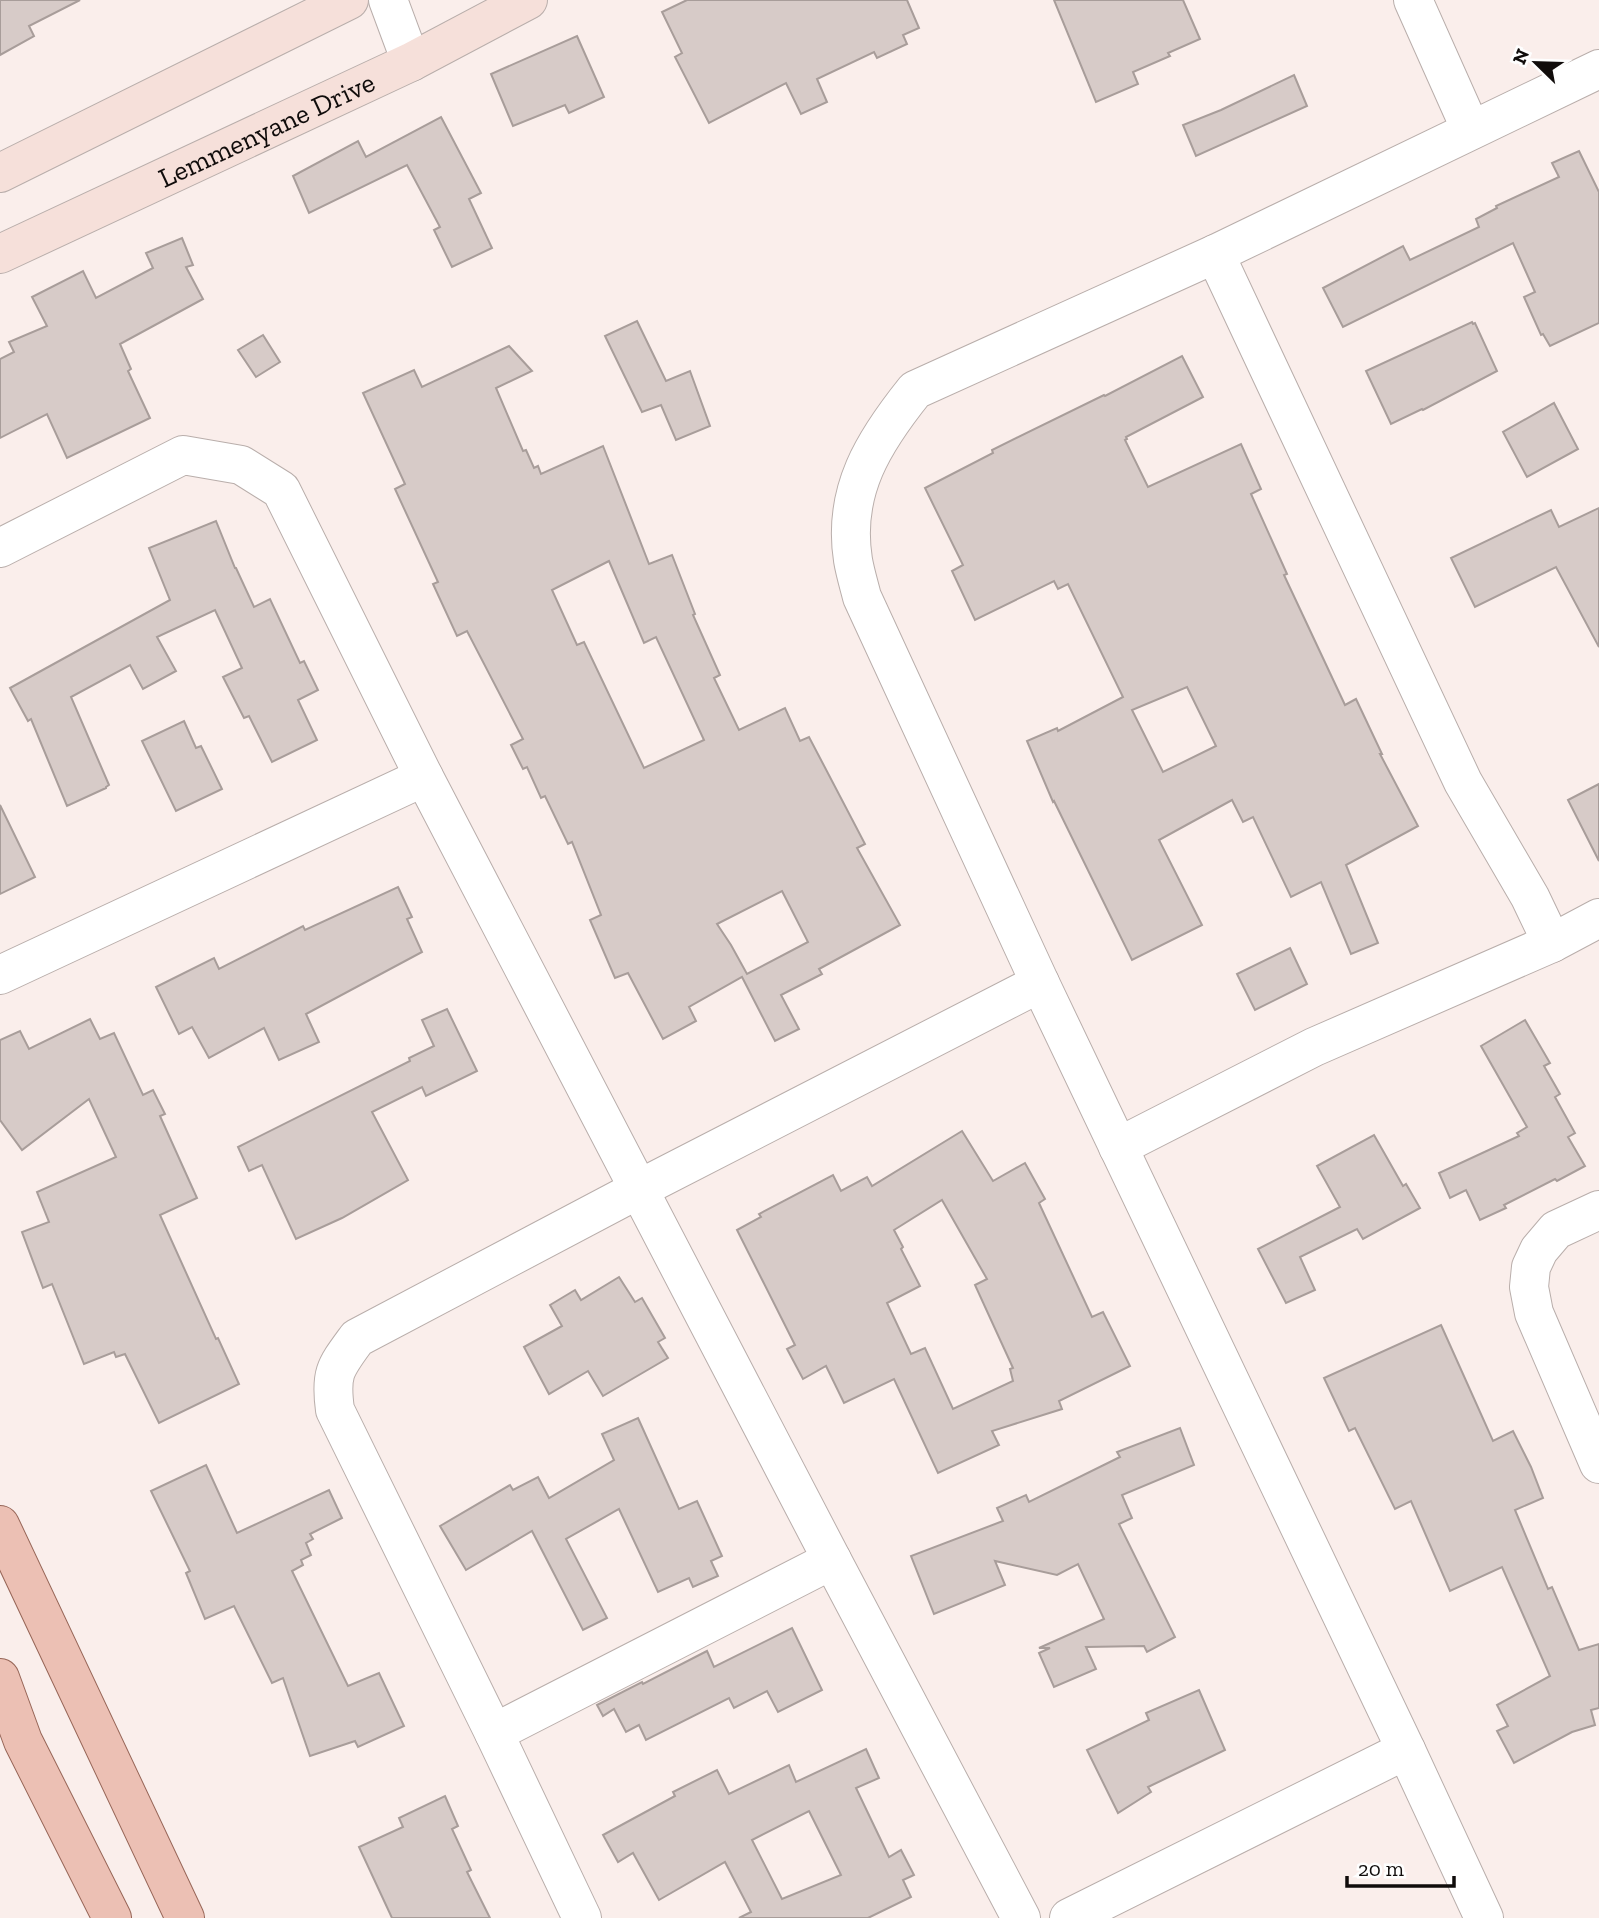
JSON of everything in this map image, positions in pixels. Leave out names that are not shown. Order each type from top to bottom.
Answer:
[{"type":"main road","points":[[0,173],[349,0]]},
{"type":"main road","name":"Lemmenyane Drive","points":[[0,254],[411,62],[528,0]]},
{"type":"main road","points":[[0,1525],[10,1568],[185,1918]]},
{"type":"main road","points":[[0,1678],[12,1733],[112,1918]]},
{"type":"street","points":[[388,0],[411,62]]},
{"type":"street","points":[[1413,0],[1471,130]]},
{"type":"street","points":[[1483,1918],[1406,1750],[1040,983],[862,597],[853,559],[851,516],[870,453],[915,390],[1215,254],[1599,69]]},
{"type":"street","points":[[1215,254],[1463,782],[1530,897],[1552,943]]},
{"type":"street","points":[[0,548],[183,455],[241,465],[281,491],[424,776],[1021,1918]]},
{"type":"street","points":[[0,975],[424,776]]},
{"type":"street","points":[[1118,1147],[1314,1047],[1552,943],[1599,918]]},
{"type":"street","points":[[582,1918],[335,1410],[332,1384],[339,1362],[357,1339],[639,1189],[1040,983]]},
{"type":"street","points":[[1599,1210],[1556,1230],[1539,1250],[1531,1267],[1530,1287],[1534,1313],[1599,1464]]},
{"type":"street","points":[[494,1733],[832,1560]]},
{"type":"street","points":[[1069,1918],[1406,1750]]},
{"type":"building","points":[[0,0],[80,0],[29,26],[34,36],[0,55]]},
{"type":"building","points":[[687,0],[907,0],[919,28],[903,35],[907,44],[877,58],[874,52],[817,79],[827,102],[801,114],[786,83],[709,123],[675,57],[682,53],[662,12]]},
{"type":"building","points":[[1054,0],[1183,0],[1200,39],[1133,72],[1138,84],[1096,102]]},
{"type":"building","points":[[577,36],[604,97],[569,113],[565,105],[513,126],[491,74]]},
{"type":"building","points":[[1294,75],[1307,106],[1196,156],[1183,125]]},
{"type":"building","points":[[441,117],[481,193],[469,199],[492,248],[452,267],[434,230],[440,227],[407,165],[309,213],[293,176],[358,141],[366,157]]},
{"type":"building","points":[[1579,151],[1599,192],[1599,323],[1550,346],[1543,334],[1541,335],[1524,297],[1535,292],[1513,243],[1343,327],[1323,288],[1403,246],[1410,260],[1479,227],[1476,219],[1497,208],[1496,206],[1559,177],[1552,163]]},
{"type":"building","points":[[182,238],[193,265],[186,267],[203,299],[120,344],[131,369],[128,371],[150,418],[67,458],[47,414],[0,438],[0,359],[14,352],[9,342],[47,326],[32,297],[83,271],[96,298],[153,268],[146,253]]},
{"type":"building","points":[[637,321],[666,381],[690,371],[710,426],[676,440],[661,405],[642,412],[605,336]]},
{"type":"building","points":[[1472,322],[1475,323],[1497,371],[1391,424],[1366,371]]},
{"type":"building","points":[[263,335],[280,362],[256,377],[238,350]]},
{"type":"building","points":[[509,346],[532,371],[496,388],[523,451],[526,450],[534,468],[538,466],[541,474],[603,446],[649,564],[672,555],[695,614],[693,615],[720,675],[714,678],[739,730],[785,708],[800,741],[809,737],[865,844],[857,848],[900,925],[819,969],[822,974],[781,995],[799,1029],[775,1041],[742,977],[689,1007],[696,1021],[663,1039],[628,973],[615,978],[590,920],[601,915],[572,842],[568,844],[545,796],[541,798],[527,767],[523,769],[511,745],[523,739],[467,631],[457,636],[433,584],[438,582],[395,489],[405,484],[363,393],[414,370],[422,387]],"holes":[[[609,561],[644,643],[656,637],[704,740],[644,768],[584,642],[577,645],[552,590]],[[782,891],[808,942],[747,974],[717,924]]]},
{"type":"building","points":[[1182,356],[1203,397],[1126,437],[1125,440],[1148,487],[1241,444],[1261,489],[1251,494],[1287,574],[1284,575],[1345,705],[1356,699],[1380,754],[1418,826],[1346,865],[1378,943],[1351,954],[1321,882],[1291,897],[1253,817],[1243,822],[1232,800],[1159,840],[1202,925],[1132,960],[1053,802],[1027,741],[1057,728],[1058,731],[1123,697],[1068,584],[1058,589],[1054,581],[975,620],[952,571],[963,565],[925,488],[993,453],[992,450]],"holes":[[[1187,687],[1216,746],[1163,772],[1132,710]]]},
{"type":"building","points":[[1554,403],[1578,449],[1527,477],[1503,432]]},
{"type":"building","points":[[1599,508],[1599,647],[1556,567],[1475,607],[1451,558],[1551,510],[1559,527]]},
{"type":"building","points":[[216,521],[254,607],[270,599],[300,663],[304,661],[318,690],[298,700],[317,740],[272,762],[249,716],[244,718],[223,677],[242,668],[215,610],[157,637],[176,671],[143,689],[130,665],[71,697],[109,785],[67,806],[31,719],[28,721],[10,688],[170,600],[149,548]]},
{"type":"building","points":[[184,721],[196,748],[201,746],[222,789],[176,811],[142,741]]},
{"type":"building","points":[[1599,784],[1599,861],[1568,800]]},
{"type":"building","points":[[0,805],[35,877],[0,894]]},
{"type":"building","points":[[398,887],[412,917],[407,919],[422,952],[306,1014],[319,1042],[279,1060],[264,1028],[209,1058],[192,1027],[179,1034],[156,987],[214,958],[219,969],[303,926],[305,930]]},
{"type":"building","points":[[1290,948],[1307,984],[1255,1010],[1237,974]]},
{"type":"building","points":[[447,1009],[477,1071],[426,1096],[422,1087],[372,1112],[408,1180],[342,1218],[296,1239],[262,1165],[249,1171],[238,1147],[410,1061],[409,1058],[434,1046],[422,1020]]},
{"type":"building","points":[[90,1019],[100,1039],[114,1033],[143,1095],[153,1090],[165,1114],[160,1116],[197,1198],[160,1215],[239,1384],[159,1423],[125,1354],[116,1357],[114,1352],[84,1364],[52,1284],[43,1288],[22,1232],[49,1222],[37,1192],[116,1157],[89,1099],[22,1150],[0,1120],[0,1040],[20,1031],[29,1049]]},
{"type":"building","points":[[1525,1020],[1550,1063],[1544,1066],[1560,1094],[1555,1097],[1575,1133],[1568,1137],[1585,1166],[1504,1205],[1506,1208],[1480,1220],[1466,1190],[1450,1198],[1439,1173],[1519,1136],[1517,1133],[1527,1127],[1481,1046]]},
{"type":"building","points":[[962,1131],[993,1181],[1025,1163],[1045,1199],[1039,1203],[1092,1317],[1103,1312],[1130,1366],[1059,1401],[1062,1409],[992,1431],[999,1445],[938,1473],[894,1379],[844,1403],[826,1366],[803,1379],[787,1349],[795,1345],[737,1230],[761,1217],[759,1214],[833,1175],[841,1191],[867,1177],[872,1186]],"holes":[[[942,1200],[987,1279],[975,1285],[1013,1368],[1010,1369],[1013,1381],[953,1409],[925,1348],[911,1354],[887,1303],[920,1286],[894,1230]]]},
{"type":"building","points":[[1374,1135],[1403,1186],[1406,1184],[1420,1208],[1363,1239],[1357,1229],[1300,1257],[1315,1290],[1286,1303],[1258,1249],[1340,1207],[1317,1166]]},
{"type":"building","points":[[619,1277],[635,1302],[642,1298],[665,1338],[658,1342],[668,1358],[603,1396],[588,1371],[549,1394],[524,1347],[562,1326],[550,1305],[575,1290],[581,1300]]},
{"type":"building","points":[[1441,1325],[1493,1441],[1513,1431],[1531,1467],[1543,1498],[1515,1510],[1548,1589],[1552,1587],[1579,1650],[1599,1644],[1599,1708],[1591,1710],[1595,1725],[1572,1732],[1514,1763],[1497,1731],[1508,1726],[1497,1705],[1550,1676],[1502,1567],[1450,1591],[1411,1501],[1395,1509],[1355,1428],[1349,1431],[1324,1378]]},
{"type":"building","points":[[638,1418],[679,1509],[697,1501],[722,1556],[711,1561],[718,1576],[693,1587],[689,1578],[658,1592],[619,1509],[566,1539],[607,1618],[583,1630],[532,1531],[466,1570],[440,1526],[510,1485],[513,1490],[538,1477],[549,1498],[614,1460],[602,1434]]},
{"type":"building","points":[[1180,1428],[1194,1465],[1122,1495],[1132,1518],[1119,1524],[1175,1637],[1147,1652],[1144,1646],[1086,1647],[1096,1669],[1054,1687],[1039,1653],[1050,1648],[1039,1648],[1104,1619],[1078,1564],[1057,1575],[995,1561],[1005,1585],[934,1614],[911,1556],[1003,1521],[997,1508],[1026,1495],[1029,1502],[1120,1457],[1117,1452]]},
{"type":"building","points":[[206,1465],[237,1533],[329,1490],[342,1518],[310,1534],[313,1539],[306,1543],[311,1555],[301,1560],[303,1565],[292,1571],[348,1686],[379,1673],[404,1726],[358,1747],[355,1741],[310,1756],[283,1678],[272,1683],[234,1606],[205,1619],[186,1573],[190,1571],[151,1491]]},
{"type":"building","points":[[792,1628],[822,1690],[778,1712],[767,1691],[734,1708],[729,1698],[646,1740],[639,1725],[626,1732],[614,1709],[603,1716],[597,1705],[707,1651],[714,1667]]},
{"type":"building","points":[[1199,1690],[1225,1750],[1148,1787],[1151,1792],[1118,1813],[1087,1750],[1149,1720],[1146,1713]]},
{"type":"building","points":[[866,1749],[879,1778],[856,1788],[889,1857],[901,1850],[914,1875],[903,1880],[911,1897],[868,1918],[739,1918],[751,1912],[725,1862],[659,1900],[633,1853],[618,1862],[603,1835],[675,1796],[673,1792],[717,1770],[729,1794],[789,1765],[796,1782]],"holes":[[[809,1811],[841,1875],[782,1899],[752,1840]]]},
{"type":"building","points":[[445,1796],[458,1826],[452,1829],[471,1870],[467,1872],[490,1918],[392,1918],[359,1847],[403,1827],[399,1818]]}]
